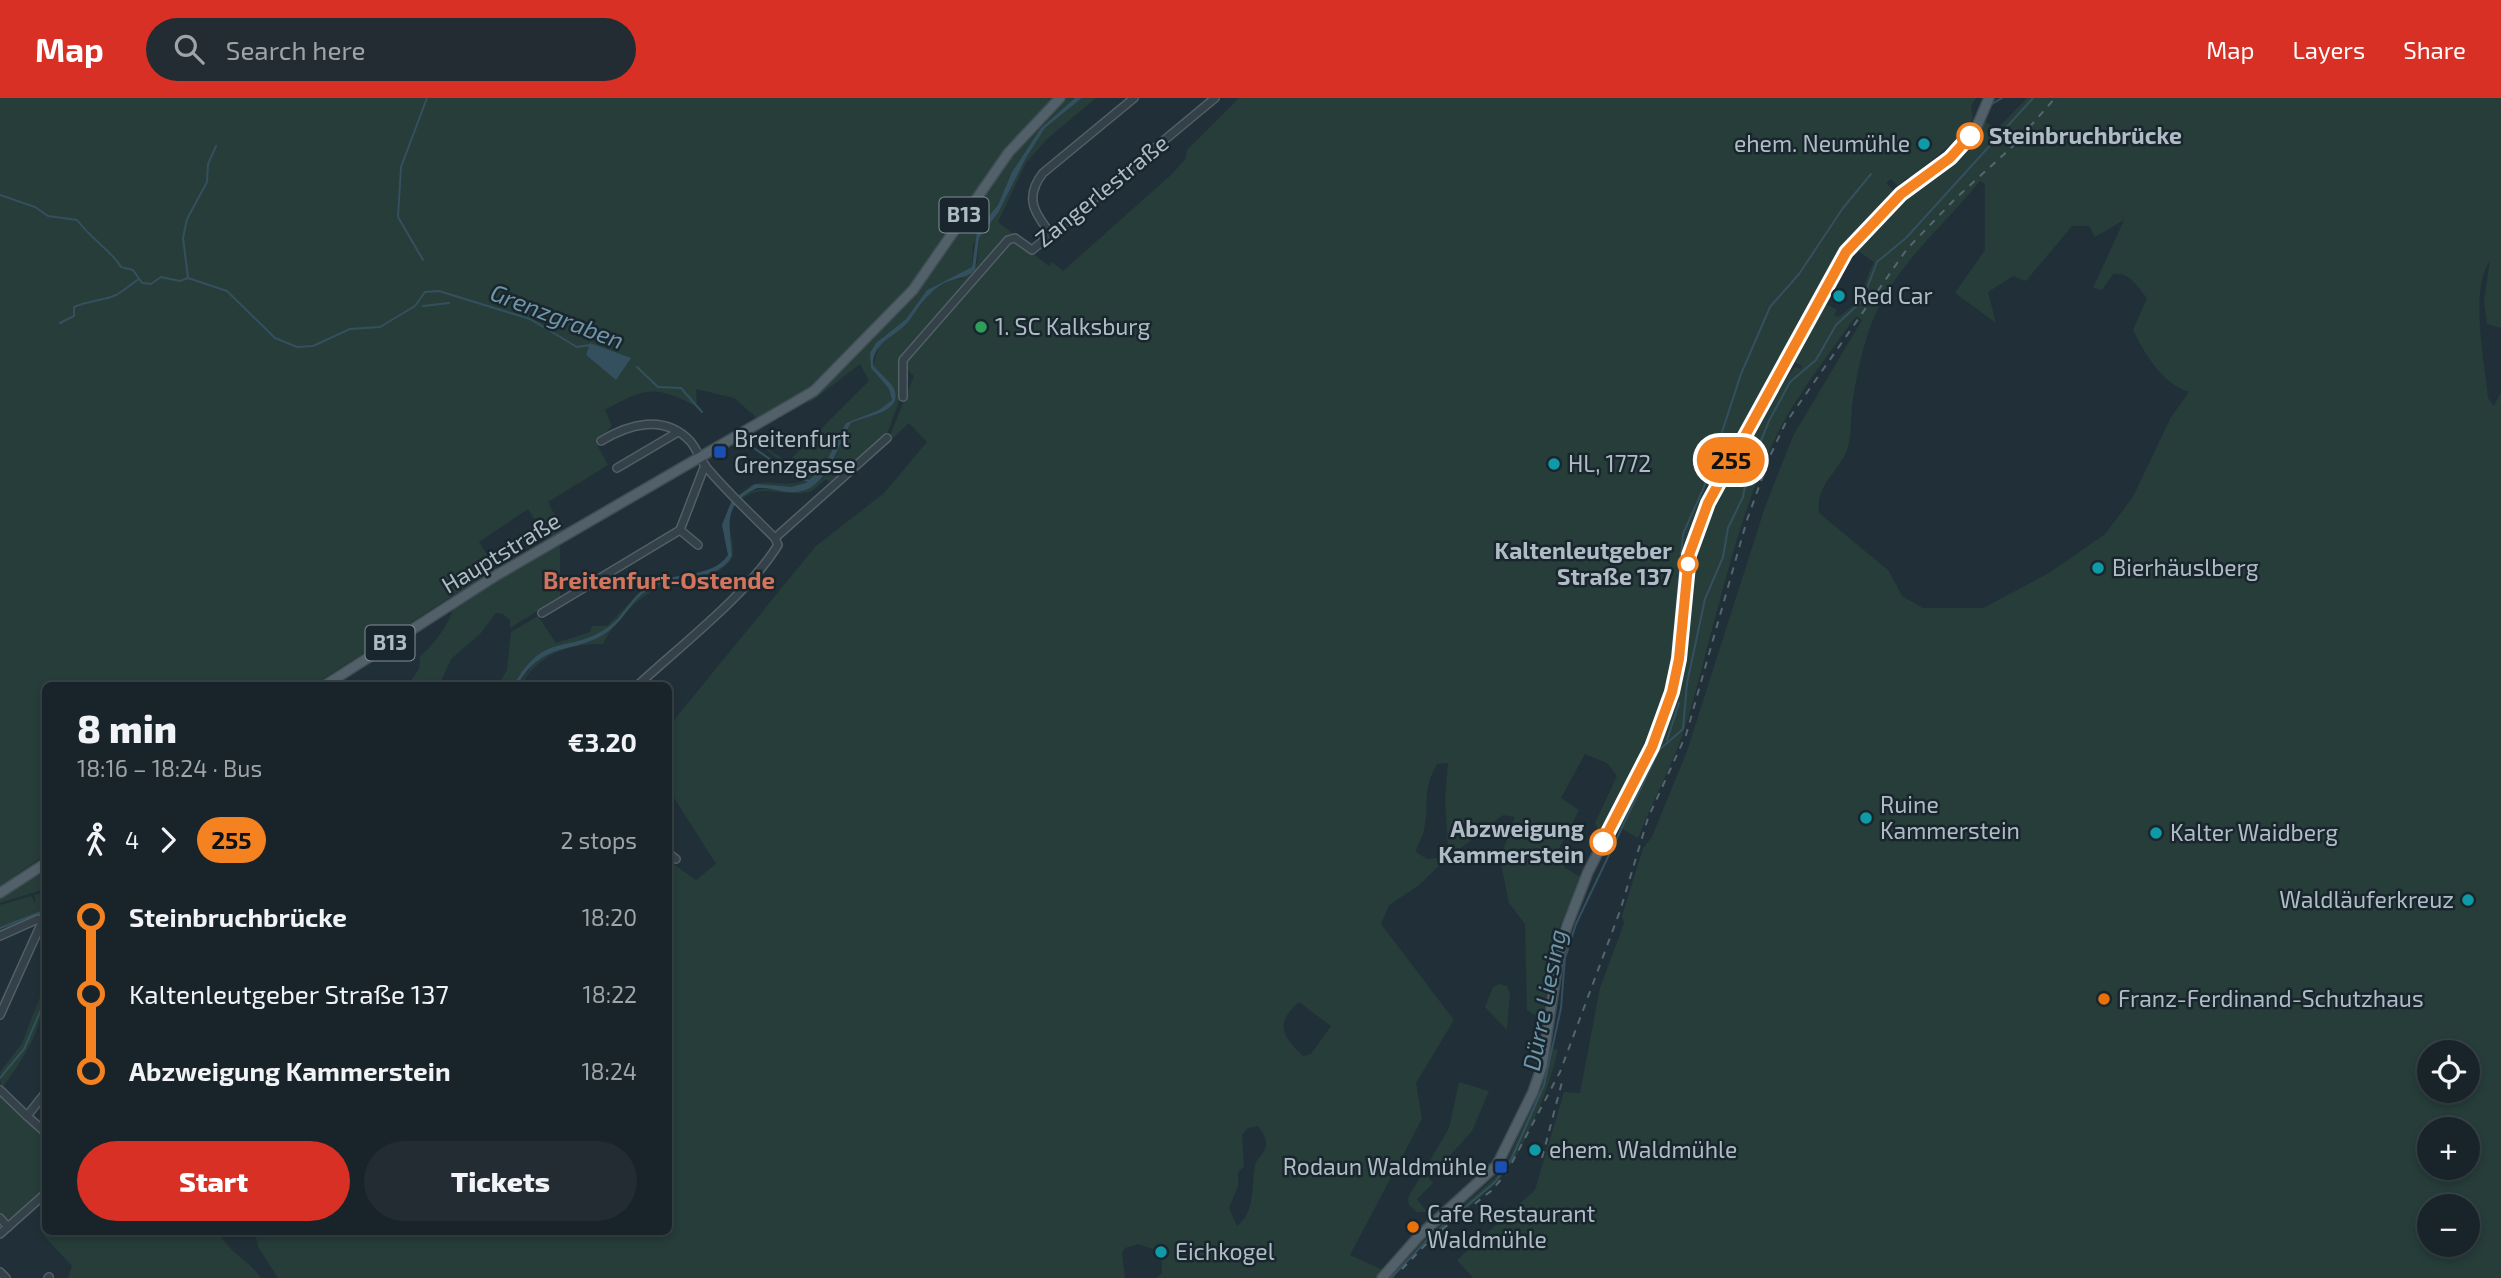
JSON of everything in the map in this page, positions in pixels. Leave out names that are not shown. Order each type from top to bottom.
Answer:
[{"type":"main road","name":"Hauptstraße","points":[[330,682],[497,575],[703,461],[744,432],[814,391],[905,299],[930,268],[1009,152],[1060,98]]},
{"type":"main road","points":[[1382,1278],[1419,1236],[1497,1165],[1533,1092],[1542,1066],[1559,954],[1567,926],[1588,872],[1652,747],[1672,692],[1682,641],[1689,555],[1708,503],[1846,252],[1901,194],[1963,146],[1977,126],[1989,98]]},
{"type":"main road","points":[[0,893],[42,866]]},
{"type":"street","points":[[1051,234],[1033,209],[1034,184],[1043,173],[1134,98]]},
{"type":"street","name":"Zangerlestraße","points":[[903,397],[903,360],[1004,244],[1013,238],[1032,250],[1215,98]]},
{"type":"street","points":[[601,441],[621,429],[643,423],[666,426],[678,432],[689,440],[703,461],[775,538],[778,545],[742,587],[641,682]]},
{"type":"street","points":[[617,468],[678,432]]},
{"type":"street","points":[[775,538],[887,438]]},
{"type":"street","points":[[542,612],[680,530],[703,461]]},
{"type":"street","points":[[680,530],[698,545]]},
{"type":"street","points":[[672,856],[676,859]]},
{"type":"street","points":[[0,936],[38,919],[42,921]]},
{"type":"street","points":[[0,1015],[42,924]]},
{"type":"street","points":[[0,1090],[42,1129]]},
{"type":"street","points":[[27,1116],[42,1097]]},
{"type":"street","points":[[0,1234],[42,1197]]},
{"type":"street","points":[[0,1218],[8,1227]]},
{"type":"street","points":[[0,1272],[6,1278]]},
{"type":"green space","points":[[0,98],[1075,98],[1041,128],[1012,172],[998,205],[973,245],[972,267],[927,290],[906,319],[883,337],[870,354],[874,372],[889,389],[892,400],[879,410],[846,423],[824,466],[806,483],[791,487],[748,487],[736,494],[746,487],[755,484],[803,481],[756,441],[788,462],[869,381],[860,364],[807,405],[820,389],[759,420],[734,398],[696,389],[697,407],[671,395],[650,392],[630,397],[605,410],[612,426],[596,443],[608,465],[548,502],[563,531],[547,539],[528,509],[479,542],[499,573],[560,544],[560,597],[510,628],[510,620],[503,614],[496,613],[480,634],[451,659],[441,682],[410,682],[419,669],[420,656],[445,627],[458,592],[318,682],[42,682],[42,857],[0,886]],"holes":[[[590,344],[630,358],[616,380],[586,355]]]},
{"type":"green space","points":[[1082,98],[1096,98],[1047,139],[1026,163],[998,222],[1019,238],[1011,236],[900,359],[901,396],[887,434],[832,484],[826,479],[809,492],[799,493],[763,491],[755,492],[737,503],[744,496],[753,491],[762,489],[791,492],[812,486],[830,466],[851,423],[882,412],[895,399],[873,365],[879,346],[908,321],[930,293],[949,280],[962,279],[977,263],[979,238],[998,213],[1026,158],[1045,128]]},
{"type":"green space","points":[[1239,98],[1976,98],[1971,106],[1973,118],[1965,132],[1911,178],[1908,177],[1898,186],[1891,179],[1886,183],[1900,197],[1984,121],[1997,129],[2027,98],[2501,98],[2501,328],[2487,324],[2484,301],[2490,260],[2480,290],[2479,308],[2488,398],[2494,406],[2501,392],[2501,1278],[1473,1278],[1457,1260],[1535,1190],[1564,1092],[1580,1093],[1600,988],[1624,923],[1622,916],[1643,848],[1652,837],[1687,751],[1765,507],[1793,436],[1862,320],[1856,316],[1790,411],[1758,478],[1735,544],[1684,730],[1638,838],[1610,822],[1602,837],[1595,823],[1617,776],[1607,763],[1585,754],[1561,798],[1579,810],[1558,850],[1565,868],[1581,877],[1559,928],[1542,1019],[1527,1010],[1525,924],[1509,903],[1500,859],[1515,817],[1503,815],[1443,862],[1418,886],[1389,905],[1381,924],[1454,1020],[1416,1083],[1422,1119],[1350,1255],[1383,1270],[1413,1249],[1502,1171],[1542,1086],[1549,1048],[1558,1050],[1534,1120],[1507,1170],[1485,1194],[1415,1251],[1394,1278],[1157,1278],[1162,1273],[1162,1263],[1156,1250],[1138,1244],[1125,1248],[1122,1253],[1125,1278],[278,1278],[258,1247],[256,1235],[672,1235],[672,863],[696,880],[716,864],[672,795],[672,722],[816,546],[884,493],[927,442],[909,423],[891,440],[889,438],[914,376],[905,368],[906,361],[1008,244],[1017,241],[1049,266],[1052,262],[1063,271],[1172,174],[1186,158],[1187,150]],"holes":[[[1980,181],[1985,184],[1985,250],[1955,293],[1996,323],[1988,292],[2013,276],[2026,281],[2072,226],[2089,226],[2095,237],[2124,220],[2093,288],[2102,290],[2113,274],[2124,275],[2136,285],[2147,298],[2133,330],[2143,349],[2163,375],[2189,392],[2171,417],[2133,497],[2105,534],[2049,573],[1983,608],[1923,608],[1902,596],[1889,571],[1819,513],[1819,503],[1824,487],[1848,446],[1856,379],[1863,349],[1882,300],[1921,247]],[[1850,245],[1874,262],[1858,299],[1838,317],[1834,315],[1837,310],[1822,302],[1790,359],[1802,366],[1801,369],[1795,367],[1785,380],[1781,378],[1699,532],[1689,603],[1680,602],[1683,563],[1719,450],[1733,453]],[[1448,763],[1445,799],[1448,846],[1439,858],[1427,859],[1416,852],[1426,821],[1427,790],[1437,764]],[[1299,1002],[1331,1026],[1311,1054],[1303,1056],[1290,1042],[1284,1029],[1286,1016]],[[1258,1126],[1266,1146],[1255,1165],[1250,1206],[1237,1226],[1229,1208],[1238,1186],[1238,1173],[1244,1166],[1242,1135],[1248,1128]]]},
{"type":"green space","points":[[729,526],[733,545],[731,559],[726,566],[716,573],[714,571],[729,560]]},
{"type":"green space","points":[[711,573],[703,577],[662,586],[641,598],[623,615],[651,588]]},
{"type":"green space","points":[[641,591],[615,621],[621,618],[603,644],[578,646],[555,653],[536,666],[523,682],[520,682],[534,663],[520,674],[515,682],[500,682],[507,670],[511,632],[538,616],[556,643],[590,632],[592,626],[607,626]]},
{"type":"green space","points":[[42,868],[42,890],[0,903],[0,896]]},
{"type":"green space","points":[[42,893],[42,916],[0,932],[0,905],[31,896],[36,904],[34,895]]},
{"type":"green space","points":[[1500,984],[1507,986],[1510,994],[1507,1030],[1485,1007],[1493,987]]},
{"type":"green space","points":[[42,992],[42,1013],[38,1027],[18,1065],[1,1089],[0,1072],[22,1043]]},
{"type":"green space","points":[[1459,1082],[1489,1091],[1472,1131],[1429,1179],[1433,1183],[1417,1199],[1427,1212],[1417,1212],[1409,1205],[1408,1198],[1449,1128]]},
{"type":"green space","points":[[0,1094],[42,1133],[42,1193],[11,1221],[6,1221],[0,1214]]},
{"type":"green space","points":[[220,1235],[261,1278],[68,1278],[72,1266],[44,1236]]},
{"type":"water","points":[[1075,98],[1082,98],[1045,128],[1026,158],[998,213],[979,238],[975,270],[945,282],[936,289],[904,327],[877,350],[873,365],[894,388],[895,399],[892,405],[880,413],[851,423],[824,476],[816,484],[795,492],[757,488],[738,502],[730,516],[732,556],[726,564],[707,574],[653,587],[641,596],[611,629],[586,643],[550,653],[528,670],[520,682],[516,682],[535,657],[546,650],[580,641],[607,628],[646,587],[662,580],[713,568],[728,555],[722,525],[732,500],[755,484],[791,487],[806,483],[824,466],[846,423],[879,410],[892,400],[889,389],[871,368],[870,353],[876,343],[906,319],[927,290],[972,267],[977,231],[998,205],[1012,172],[1041,128]]},
{"type":"water","points":[[590,343],[631,358],[616,380],[586,355]]},
{"type":"waterway","points":[[423,260],[398,217],[401,167],[427,98]]},
{"type":"waterway","points":[[1992,104],[2002,98]]},
{"type":"waterway","name":"Dürre Liesing","points":[[1391,1278],[1430,1237],[1495,1182],[1511,1160],[1544,1085],[1561,1008],[1565,958],[1576,924],[1659,750],[1683,729],[1687,683],[1705,599],[1723,557],[1728,528],[1743,497],[1747,475],[1769,421],[1790,382],[1816,360],[1836,325],[1862,301],[1877,262],[1906,238],[2033,98]]},
{"type":"waterway","points":[[188,277],[183,238],[187,219],[207,182],[208,164],[216,146]]},
{"type":"waterway","points":[[1670,676],[1683,534],[1704,487],[1741,374],[1770,307],[1799,274],[1843,208],[1871,174]]},
{"type":"waterway","name":"Grenzgraben","points":[[0,195],[35,207],[48,216],[77,220],[121,267],[133,270],[142,283],[151,284],[161,277],[180,281],[188,278],[227,291],[275,338],[297,347],[313,346],[350,329],[380,327],[415,306],[425,292],[439,291],[530,319],[577,347],[591,345]]},
{"type":"waterway","points":[[60,323],[74,316],[74,307],[116,295],[139,279]]},
{"type":"waterway","points":[[423,306],[449,303]]},
{"type":"waterway","name":"Grenzgraben","points":[[637,367],[658,387],[681,388],[702,412]]},
{"type":"waterway","name":"Grenzgraben","points":[[745,442],[796,477],[809,481]]},
{"type":"waterway","points":[[1667,740],[1679,703]]},
{"type":"waterway","points":[[0,928],[42,912]]},
{"type":"waterway","points":[[0,1078],[24,1049],[42,1007]]},
{"type":"railway","points":[[1402,1269],[1435,1235],[1491,1191],[1506,1174],[1560,1072],[1620,911],[1648,818],[1686,735],[1747,520],[1770,456],[1785,424],[1907,249],[1956,198],[2012,147],[2055,98]]},
{"type":"railway","points":[[1542,1158],[1562,1082]]},
{"type":"bus line","name":"255","points":[[1603,842],[1652,747],[1672,692],[1683,632],[1689,555],[1708,503],[1846,252],[1901,194],[1950,158],[1970,136]]},
{"type":"place","name":"Steinbruchbrücke","points":[[1970,136]]},
{"type":"place","name":"ehem. Neumühle","points":[[1924,144]]},
{"type":"place","name":"Red Car","points":[[1839,296]]},
{"type":"place","name":"1. SC Kalksburg","points":[[981,327]]},
{"type":"place","name":"Breitenfurt Grenzgasse","points":[[720,452]]},
{"type":"place","name":"HL, 1772","points":[[1554,464]]},
{"type":"place","name":"Kaltenleutgeber Straße 137","points":[[1688,564]]},
{"type":"place","name":"Bierhäuslberg","points":[[2098,568]]},
{"type":"place","name":"Ruine Kammerstein","points":[[1866,818]]},
{"type":"place","name":"Kalter Waidberg","points":[[2156,833]]},
{"type":"place","name":"Abzweigung Kammerstein","points":[[1603,842]]},
{"type":"place","name":"Waldläuferkreuz","points":[[2468,900]]},
{"type":"place","name":"Franz-Ferdinand-Schutzhaus","points":[[2104,999]]},
{"type":"place","name":"ehem. Waldmühle","points":[[1535,1150]]},
{"type":"place","name":"Rodaun Waldmühle","points":[[1501,1167]]},
{"type":"place","name":"Cafe Restaurant Waldmühle","points":[[1413,1227]]},
{"type":"place","name":"Eichkogel","points":[[1161,1252]]},
{"type":"district","name":"Breitenfurt-Ostende","points":[[659,581]]}]
